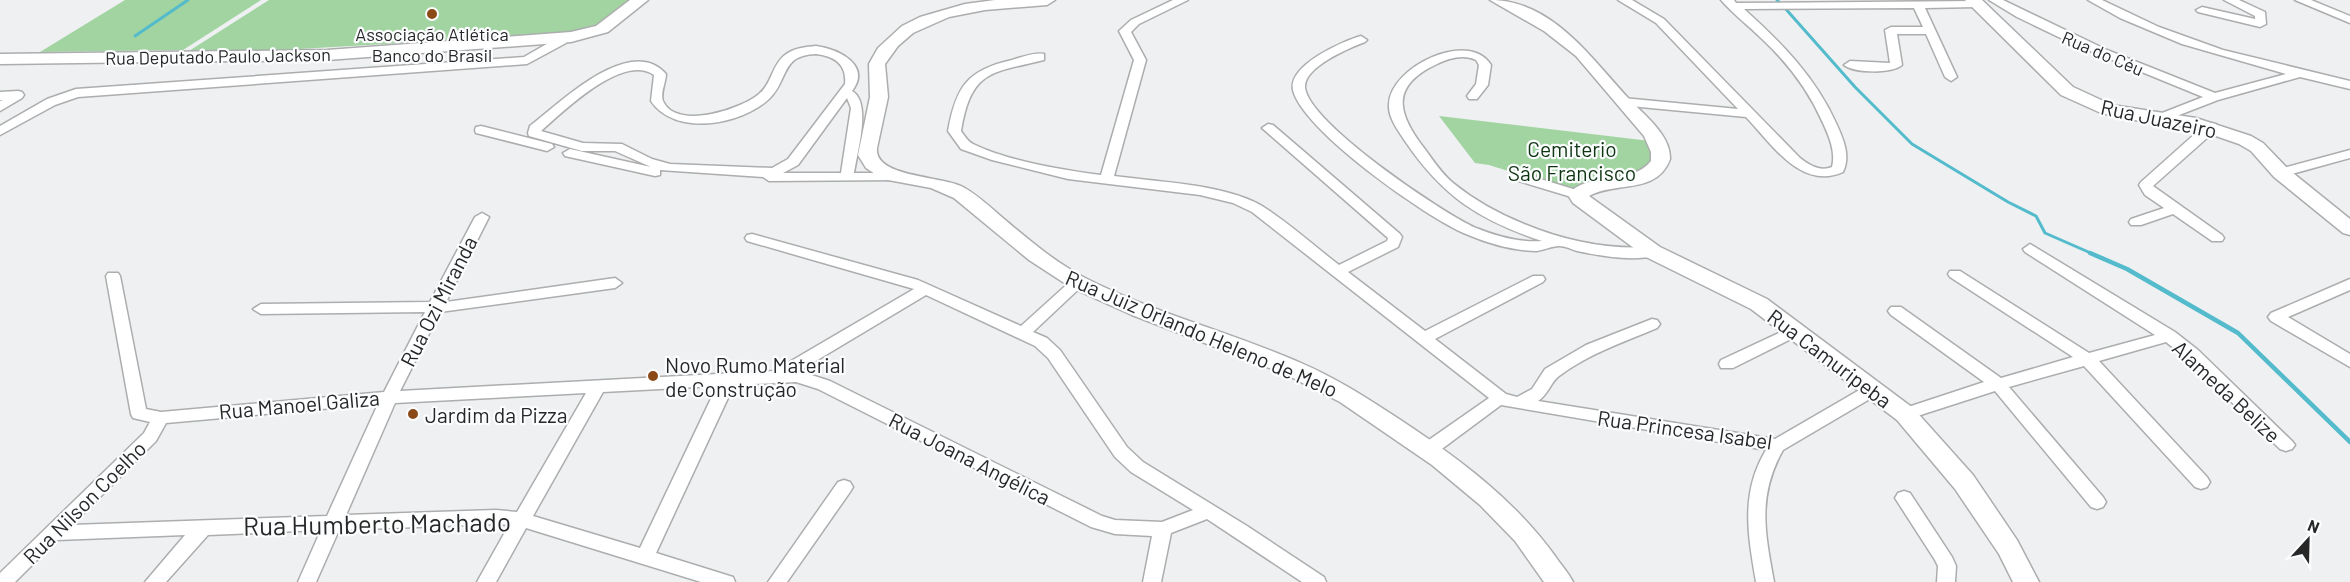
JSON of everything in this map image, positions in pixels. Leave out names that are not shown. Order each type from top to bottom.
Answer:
[{"type":"main road","name":"Rua Deputado Paulo Jackson","points":[[0,59],[327,55],[563,39],[602,29],[640,0]]},
{"type":"main road","points":[[895,177],[874,168],[867,155],[879,97],[876,67],[878,60],[912,26],[959,5],[1047,0]]},
{"type":"main road","points":[[1498,0],[1566,39],[1656,140],[1660,149],[1661,159],[1658,166],[1640,179],[1585,190],[1578,195]]},
{"type":"main road","name":"Rua Juazeiro","points":[[1975,2],[2067,91],[2107,109],[2211,127],[2257,147],[2281,173],[2350,229]]},
{"type":"main road","name":"Rua Juiz Orlando Heleno de Melo","points":[[895,177],[928,182],[959,193],[1036,256],[1078,282],[1137,309],[1325,382],[1429,448],[1490,499],[1520,529],[1560,582]]},
{"type":"main road","name":"Rua Camuripeba","points":[[1578,195],[1585,203],[1646,247],[1724,280],[1796,330],[1905,414],[1964,482],[2008,547],[2026,582]]},
{"type":"street","points":[[1106,180],[1140,60],[1125,31],[1135,22],[1182,0]]},
{"type":"street","points":[[1624,0],[1660,21],[1795,161],[1806,169],[1823,173],[1838,170],[1841,160],[1836,136],[1806,80],[1788,58],[1730,3]]},
{"type":"street","name":"Rua do Céu","points":[[1995,0],[2026,18],[2106,56],[2214,97]]},
{"type":"street","points":[[2094,0],[2133,20],[2203,48],[2247,62],[2350,85]]},
{"type":"street","points":[[2202,10],[2260,24],[2261,14],[2230,0]]},
{"type":"street","points":[[2301,0],[2350,21]]},
{"type":"street","points":[[1730,3],[1975,2]]},
{"type":"street","points":[[1918,4],[1952,77]]},
{"type":"street","points":[[1850,65],[1887,68],[1896,65],[1891,30],[1930,31]]},
{"type":"street","points":[[0,131],[51,102],[76,93],[527,60],[563,39]]},
{"type":"street","points":[[1361,40],[1341,46],[1302,75],[1299,88],[1302,98],[1317,119],[1415,198],[1449,220],[1490,237],[1524,244],[1540,246],[1558,240]]},
{"type":"street","points":[[807,51],[835,53],[848,65],[853,76],[846,93],[794,162],[783,169],[767,173],[669,168],[647,162],[617,147],[582,147],[536,135],[533,131],[603,76],[621,67],[650,67],[660,74],[656,96],[658,104],[665,110],[692,118],[726,116],[755,104],[773,88],[784,62],[797,53],[807,51]]},
{"type":"street","points":[[1473,96],[1484,79],[1484,61],[1472,55],[1455,54],[1436,58],[1418,70],[1399,91],[1393,106],[1404,128],[1434,171],[1460,196],[1492,216],[1558,240],[1632,255],[1646,247]]},
{"type":"street","name":"Rua Princesa Isabel","points":[[1040,57],[991,68],[971,80],[965,89],[954,131],[966,146],[1068,175],[1200,191],[1238,200],[1270,218],[1500,398],[1519,404],[1776,446],[1874,388]]},
{"type":"street","points":[[2161,118],[2214,97],[2299,74]]},
{"type":"street","points":[[846,93],[853,98],[857,108],[847,177]]},
{"type":"street","points":[[0,96],[18,95],[0,107]]},
{"type":"street","points":[[1623,102],[1752,114]]},
{"type":"street","points":[[2211,127],[2146,185],[2150,192],[2217,238]]},
{"type":"street","points":[[1268,128],[1395,237],[1393,244],[1339,271]]},
{"type":"street","name":"Rua Juiz Orlando Heleno de Melo","points":[[481,130],[607,164],[667,173],[730,177],[895,177]]},
{"type":"street","points":[[2281,173],[2350,154]]},
{"type":"street","points":[[1517,176],[1578,195]]},
{"type":"street","points":[[2136,222],[2174,209]]},
{"type":"street","name":"Rua Ozi Miranda","points":[[307,582],[390,397],[482,217]]},
{"type":"street","points":[[752,238],[905,280],[1024,332],[1041,342],[1054,354],[1121,452],[1157,482],[1241,531],[1317,582]]},
{"type":"street","name":"Alameda Belize","points":[[2030,249],[2169,336],[2192,354],[2286,446]]},
{"type":"street","points":[[1955,274],[2087,359],[2201,482]]},
{"type":"street","points":[[113,276],[139,414],[161,418]]},
{"type":"street","points":[[1425,338],[1538,279]]},
{"type":"street","points":[[1024,332],[1078,282]]},
{"type":"street","points":[[261,309],[434,308],[615,283]]},
{"type":"street","points":[[779,376],[926,289]]},
{"type":"street","points":[[2346,289],[2276,317],[2350,361]]},
{"type":"street","points":[[1896,311],[1998,384],[2097,502]]},
{"type":"street","points":[[1519,404],[1538,393],[1551,373],[1592,349],[1652,324]]},
{"type":"street","points":[[1727,364],[1796,330]]},
{"type":"street","points":[[1905,414],[1998,384],[2169,336]]},
{"type":"street","name":"Rua Manoel Galiza","points":[[161,418],[390,397],[779,376]]},
{"type":"street","name":"Rua Joana Angélica","points":[[779,376],[796,376],[824,385],[1097,522],[1115,527],[1163,529]]},
{"type":"street","points":[[645,558],[728,380]]},
{"type":"street","points":[[486,582],[599,385]]},
{"type":"street","points":[[1429,448],[1500,398]]},
{"type":"street","name":"Rua Nilson Coelho","points":[[3,582],[150,437],[161,418]]},
{"type":"street","points":[[1765,582],[1754,508],[1757,486],[1766,462],[1776,446]]},
{"type":"street","points":[[777,582],[844,487]]},
{"type":"street","points":[[1904,498],[1943,557],[1947,566],[1946,582]]},
{"type":"street","points":[[1152,582],[1163,529],[1207,512]]},
{"type":"street","name":"Rua Humberto Machado","points":[[53,533],[496,517],[521,519],[726,582]]},
{"type":"street","points":[[154,582],[204,527]]},
{"type":"green space","points":[[125,0],[261,0],[183,50],[40,52]]},
{"type":"green space","name":"Associação Atlética Banco do Brasil","points":[[269,0],[633,0],[599,27],[583,32],[266,51],[189,51]]},
{"type":"green space","name":"Cemiterio São Francisco","points":[[1439,116],[1650,141],[1655,161],[1647,172],[1613,184],[1570,190],[1489,165],[1475,163]]},
{"type":"waterway","points":[[135,36],[188,0]]},
{"type":"waterway","points":[[1784,7],[1855,87],[1912,144],[2008,202],[2036,216],[2045,233],[2093,254]]},
{"type":"waterway","points":[[2090,253],[2127,269],[2238,333],[2350,442]]},
{"type":"place","name":"Associação Atlética Banco do Brasil","points":[[432,14]]},
{"type":"place","name":"Novo Rumo Material de Construção","points":[[653,376]]},
{"type":"place","name":"Jardim da Pizza","points":[[413,414]]}]
